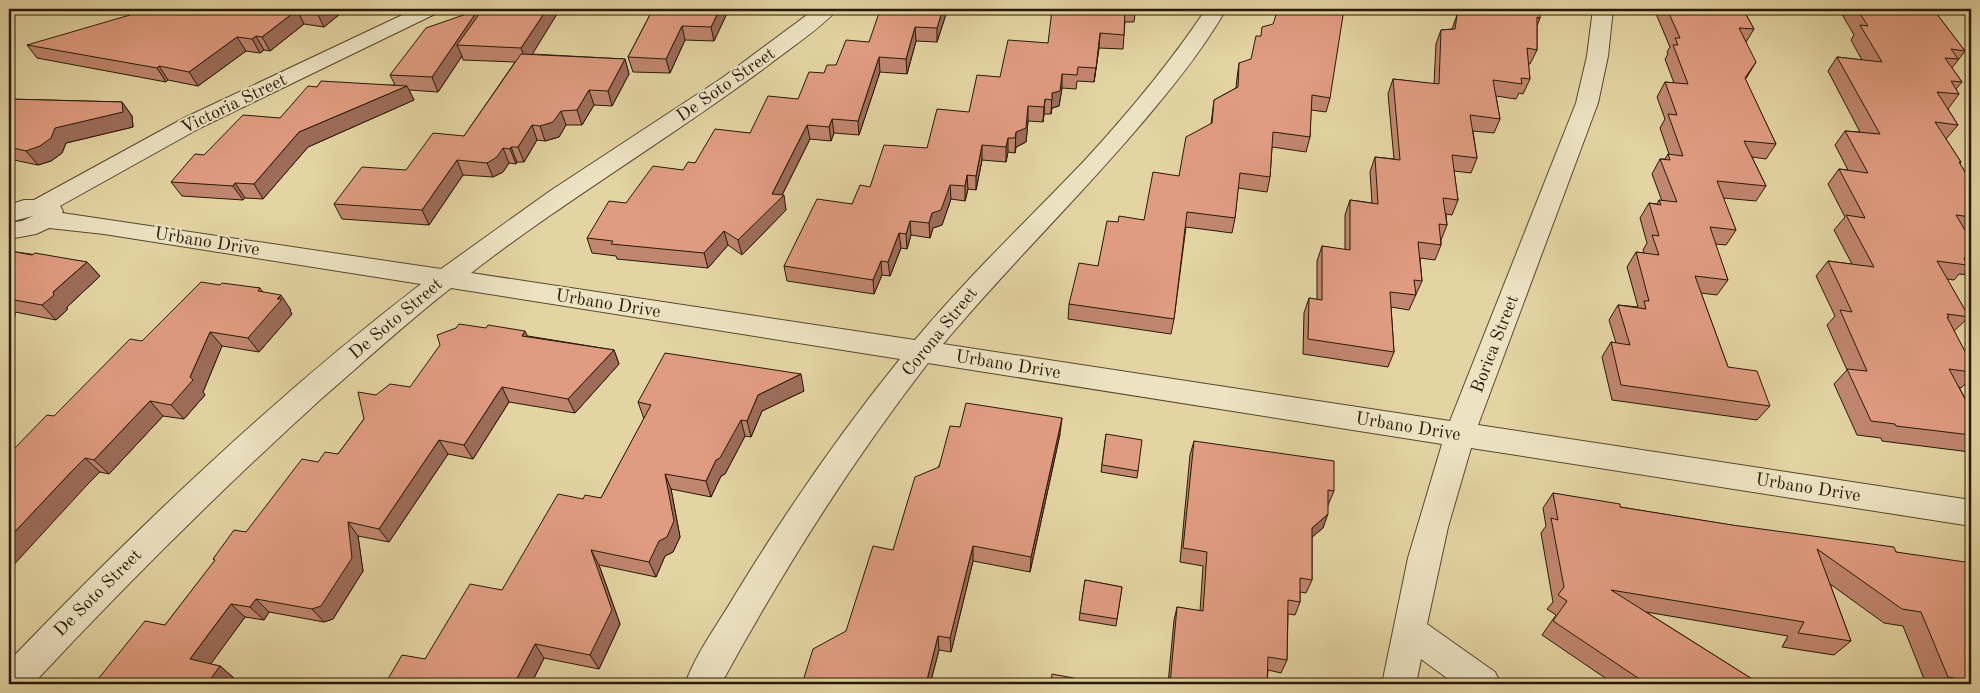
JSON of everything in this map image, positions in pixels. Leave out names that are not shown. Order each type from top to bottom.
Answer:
[{"type":"street","name":"Victoria Street","points":[[43,213],[192,123],[430,9]]},
{"type":"street","name":"De Soto Street","points":[[10,684],[73,617],[274,424],[445,279],[544,207],[746,72],[827,9]]},
{"type":"street","name":"Corona Street","points":[[702,684],[793,530],[922,352],[972,292],[1133,119],[1177,66],[1216,9]]},
{"type":"street","name":"Borica Street","points":[[1399,684],[1434,518],[1460,434],[1587,103],[1597,62],[1604,9]]},
{"type":"street","points":[[9,214],[24,208],[43,213]]},
{"type":"street","points":[[9,231],[24,228],[43,213]]},
{"type":"street","name":"Urbano Drive","points":[[43,213],[104,226],[1971,513]]},
{"type":"street","points":[[1409,630],[1484,684]]},
{"type":"building","points":[[129,9],[322,9],[317,13],[297,10],[262,37],[256,36],[252,39],[237,37],[189,72],[27,45],[130,15]]},
{"type":"building","points":[[483,9],[547,9],[521,48],[457,45]]},
{"type":"building","points":[[653,9],[720,9],[711,27],[682,26],[666,59],[628,57]]},
{"type":"building","points":[[891,9],[943,9],[937,28],[915,27],[906,59],[879,57],[858,121],[832,119],[829,127],[807,125],[772,194],[784,195],[738,240],[724,231],[704,253],[611,244],[613,241],[587,238],[609,201],[626,203],[653,166],[683,170],[688,162],[695,163],[715,129],[750,133],[768,96],[798,99],[809,72],[824,73],[827,65],[836,65],[846,40],[869,42],[880,10],[891,11]]},
{"type":"building","points":[[1068,9],[1125,9],[1124,35],[1100,33],[1096,68],[1078,67],[1077,75],[1062,74],[1060,91],[1052,93],[1052,100],[1045,99],[1044,107],[1028,106],[1026,128],[1016,132],[1015,138],[1008,138],[1006,147],[982,145],[976,176],[967,175],[965,186],[950,185],[941,210],[932,213],[929,223],[910,221],[906,234],[899,233],[888,262],[881,261],[873,280],[784,266],[817,199],[852,204],[860,185],[870,187],[884,145],[927,148],[937,109],[969,112],[977,75],[1000,77],[1008,40],[1048,43],[1052,10],[1068,11]]},
{"type":"building","points":[[1278,9],[1344,9],[1330,98],[1312,95],[1310,137],[1273,132],[1270,177],[1240,173],[1235,218],[1187,212],[1174,319],[1069,304],[1079,263],[1098,266],[1107,221],[1118,222],[1119,216],[1144,220],[1153,172],[1179,176],[1186,137],[1212,123],[1214,100],[1238,87],[1239,63],[1251,59],[1256,36],[1261,36],[1262,27],[1273,24]]},
{"type":"building","points":[[1463,9],[1541,9],[1540,18],[1537,17],[1537,50],[1527,48],[1530,79],[1521,78],[1522,84],[1493,80],[1500,119],[1470,115],[1477,158],[1452,155],[1458,200],[1443,198],[1447,225],[1439,224],[1441,245],[1418,242],[1422,281],[1414,280],[1416,295],[1390,292],[1394,352],[1308,339],[1309,298],[1322,300],[1322,246],[1350,250],[1350,200],[1378,204],[1375,157],[1400,160],[1393,79],[1439,84],[1441,30],[1455,29],[1457,15]]},
{"type":"building","points":[[1667,9],[1743,9],[1754,29],[1739,28],[1756,62],[1745,78],[1776,144],[1744,141],[1766,186],[1717,181],[1736,230],[1710,227],[1728,280],[1695,276],[1728,367],[1757,371],[1770,406],[1621,385],[1611,342],[1630,345],[1618,305],[1646,309],[1644,301],[1649,301],[1636,252],[1659,255],[1652,235],[1659,236],[1649,203],[1661,205],[1659,200],[1677,202],[1660,159],[1670,160],[1668,154],[1683,156],[1668,114],[1677,115],[1665,82],[1688,84],[1673,45],[1678,45],[1675,38],[1680,38]]},
{"type":"building","points":[[1857,9],[1933,9],[1965,51],[1951,49],[1958,59],[1945,58],[1962,82],[1951,81],[1959,94],[1937,92],[1958,125],[1935,122],[1961,162],[1959,162],[1971,182],[1971,217],[1956,215],[1971,240],[1971,259],[1964,258],[1967,265],[1937,261],[1969,317],[1947,314],[1971,363],[1971,372],[1949,369],[1971,410],[1971,435],[1871,421],[1847,369],[1867,371],[1840,310],[1852,312],[1828,261],[1874,267],[1846,215],[1865,218],[1839,169],[1868,173],[1845,131],[1880,134],[1837,57],[1882,62],[1860,25],[1868,26]]},
{"type":"building","points":[[478,10],[432,77],[390,75],[426,28]]},
{"type":"building","points":[[521,54],[625,59],[608,91],[589,90],[577,110],[561,111],[553,122],[540,126],[532,125],[518,147],[503,148],[497,157],[487,163],[457,160],[422,210],[334,204],[362,167],[406,170],[433,133],[464,136]]},
{"type":"building","points":[[321,81],[407,86],[299,132],[254,184],[235,183],[233,186],[171,182],[195,154],[204,155],[243,115],[280,118],[308,86],[317,87]]},
{"type":"building","points":[[9,99],[122,102],[123,112],[55,128],[51,138],[40,146],[26,151],[9,147]]},
{"type":"building","points":[[9,251],[32,255],[35,253],[87,262],[53,292],[54,295],[42,305],[9,299]]},
{"type":"building","points":[[201,282],[260,288],[258,291],[281,295],[277,299],[282,299],[248,338],[210,332],[190,377],[193,380],[171,405],[150,401],[94,460],[85,458],[9,538],[9,454],[47,415],[54,416],[130,339],[142,341]]},
{"type":"building","points":[[459,324],[486,328],[488,325],[525,331],[522,336],[614,350],[568,399],[502,387],[464,445],[439,440],[379,529],[348,522],[352,558],[321,606],[312,609],[256,599],[250,607],[231,604],[190,659],[220,666],[207,684],[94,684],[145,621],[165,625],[215,560],[213,559],[234,530],[246,532],[302,459],[318,462],[325,452],[338,454],[364,419],[358,392],[376,395],[390,384],[410,387],[440,345],[437,335],[456,328]]},
{"type":"building","points":[[665,353],[801,374],[758,395],[747,421],[741,420],[720,458],[716,460],[706,481],[665,474],[674,521],[667,537],[659,541],[649,562],[591,550],[612,610],[590,655],[535,644],[514,684],[385,684],[402,655],[425,659],[470,584],[502,590],[558,494],[583,499],[585,495],[601,498],[651,405],[638,402]]},
{"type":"building","points":[[966,403],[1062,418],[1031,557],[973,546],[950,638],[938,636],[926,684],[802,684],[813,649],[846,631],[873,546],[893,550],[915,477],[939,467],[950,426],[960,427]]},
{"type":"building","points":[[1106,434],[1142,440],[1138,471],[1102,465]]},
{"type":"building","points":[[1194,441],[1334,461],[1334,491],[1328,490],[1328,514],[1312,528],[1312,580],[1300,578],[1300,602],[1288,600],[1287,660],[1268,657],[1267,684],[1170,684],[1177,607],[1203,611],[1207,552],[1183,548]]},
{"type":"building","points":[[1553,493],[1620,504],[1620,507],[1732,525],[1894,547],[1896,552],[1965,562],[1968,568],[1971,569],[1971,681],[1948,677],[1921,612],[1902,609],[1817,549],[1851,641],[1798,633],[1804,622],[1611,590],[1760,684],[1647,684],[1553,621],[1567,601],[1558,595],[1564,587],[1551,518],[1558,520]]},
{"type":"building","points":[[1085,580],[1122,587],[1117,619],[1080,613]]},
{"type":"building","points":[[1052,674],[1100,683],[1051,684]]}]
